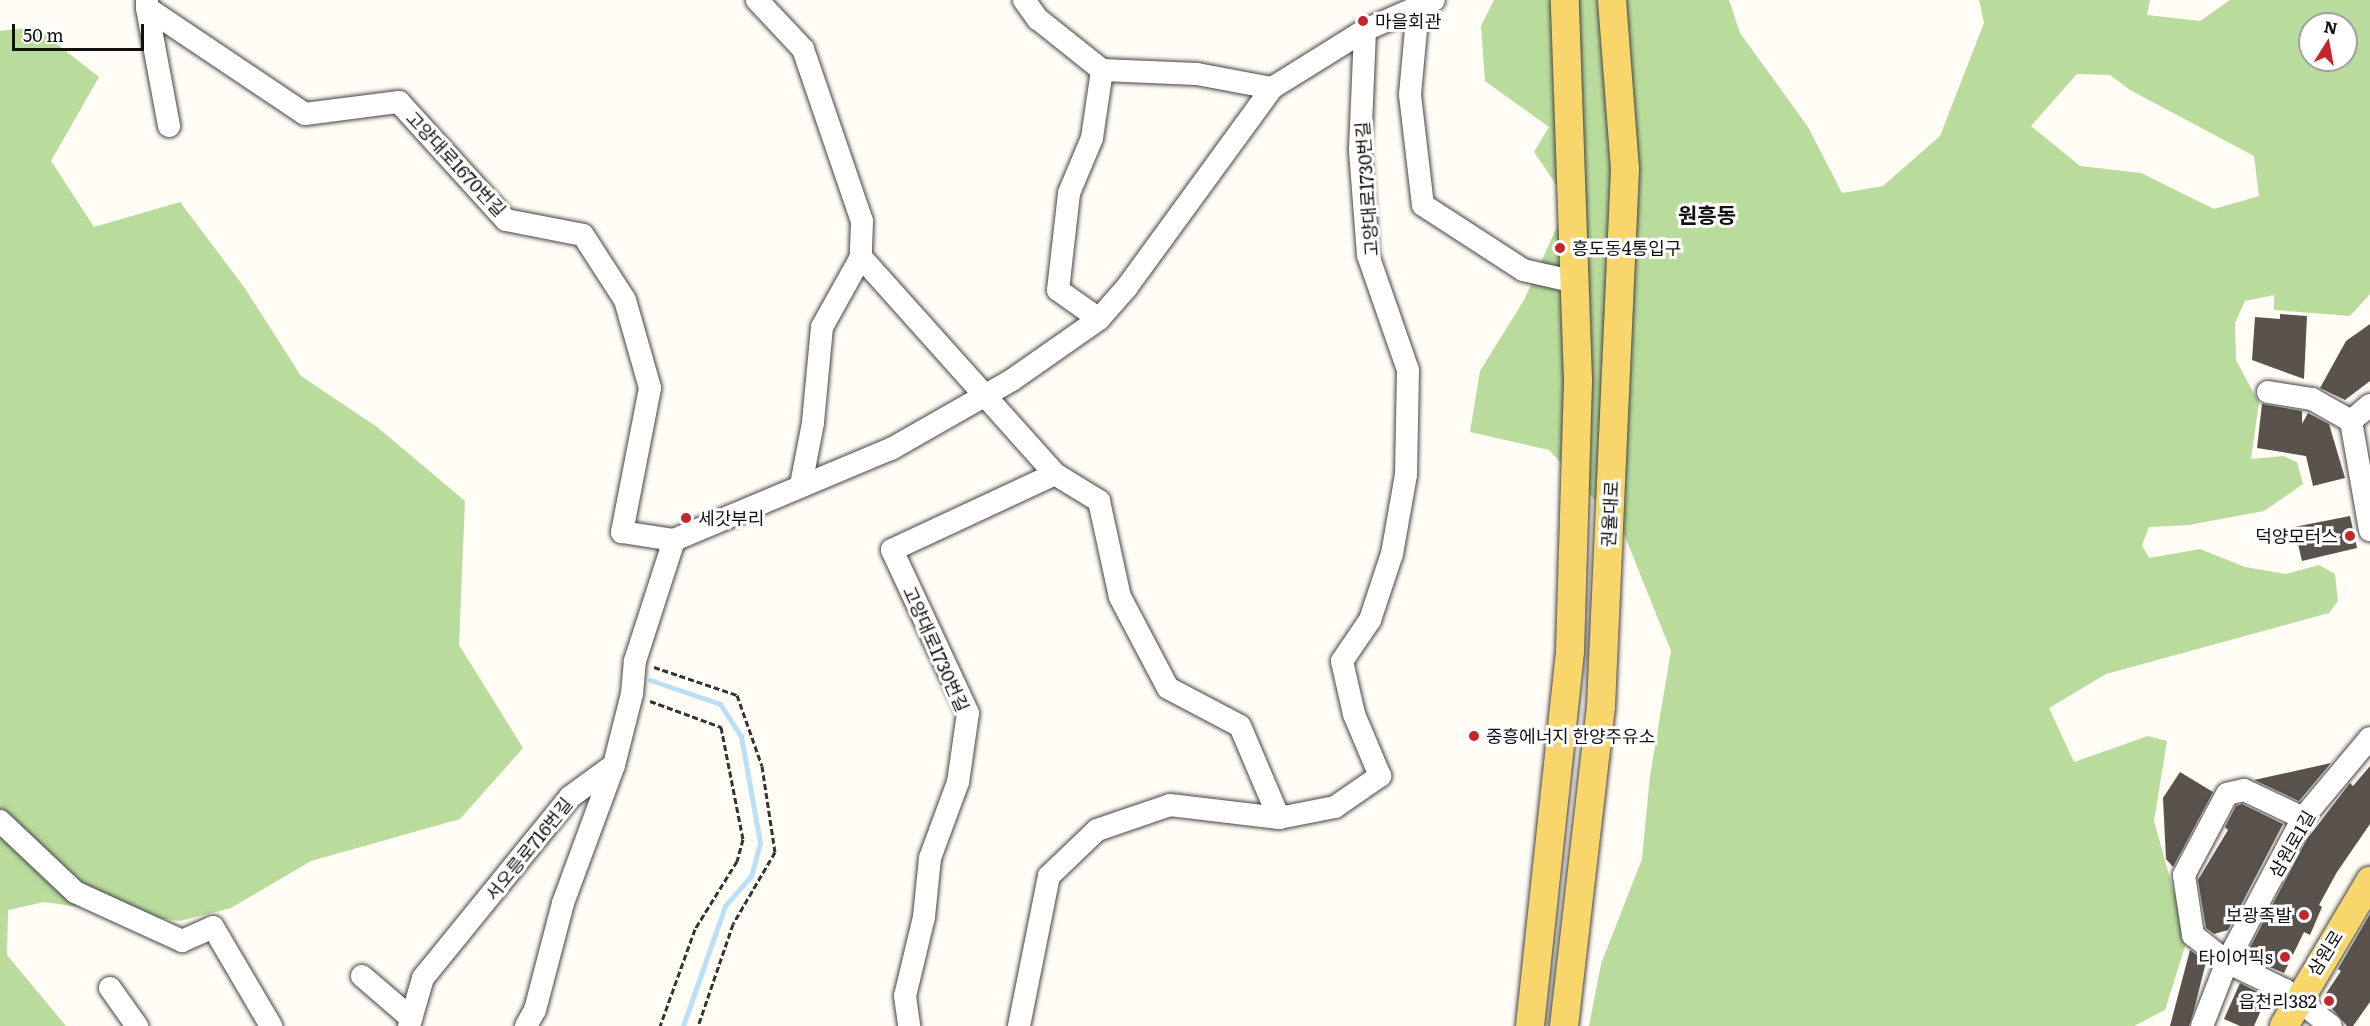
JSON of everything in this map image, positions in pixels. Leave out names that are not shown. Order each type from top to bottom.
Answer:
[{"type":"main road","name":"권율대로","points":[[1530,1026],[1570,651],[1578,380],[1565,0]]},
{"type":"main road","name":"권율대로","points":[[1564,1026],[1602,695],[1625,169],[1612,0]]},
{"type":"main road","name":"삼원로","points":[[2284,1026],[2296,1001],[2370,881]]},
{"type":"street","points":[[757,0],[803,49],[862,221],[861,257],[822,327],[813,423],[801,485]]},
{"type":"street","points":[[1024,0],[1038,19],[1102,70],[1197,74],[1272,88]]},
{"type":"street","points":[[147,4],[169,126]]},
{"type":"street","name":"고양대로1670번길","points":[[147,4],[305,114],[399,102],[506,220],[583,235],[625,300],[650,388],[622,532],[674,540]]},
{"type":"street","points":[[1426,4],[1410,94],[1423,205],[1523,270],[1576,282]]},
{"type":"street","points":[[614,765],[632,694],[635,661],[674,540],[891,449],[985,397],[1099,319],[1127,287],[1272,88],[1365,30],[1426,4]]},
{"type":"street","name":"고양대로1730번길","points":[[1019,1026],[1049,876],[1097,830],[1170,805],[1279,818],[1335,807],[1380,776],[1354,714],[1342,661],[1370,620],[1392,554],[1406,475],[1408,370],[1368,255],[1360,150],[1365,30]]},
{"type":"street","points":[[1099,319],[1058,290],[1069,193],[1092,138],[1102,70]]},
{"type":"street","points":[[861,257],[1055,474],[1099,501],[1120,597],[1168,688],[1240,726],[1279,818]]},
{"type":"street","points":[[2268,392],[2312,399],[2351,421]]},
{"type":"street","points":[[2351,421],[2370,405]]},
{"type":"street","points":[[2351,421],[2370,530]]},
{"type":"street","name":"고양대로1730번길","points":[[909,1026],[906,996],[924,917],[930,858],[958,782],[968,713],[892,550],[1055,474]]},
{"type":"street","name":"삼원로1길","points":[[2202,1026],[2227,962],[2303,818],[2370,738]]},
{"type":"street","name":"서오릉로716번길","points":[[410,1022],[423,978],[570,797],[614,765]]},
{"type":"street","name":"서오릉로716번길","points":[[526,1026],[535,1010],[563,903],[614,765]]},
{"type":"street","points":[[2303,818],[2244,790],[2227,794],[2184,875],[2193,935],[2227,962],[2285,990],[2296,1001],[2331,1026]]},
{"type":"street","points":[[0,821],[75,892],[182,941],[213,927],[271,1026]]},
{"type":"street","points":[[362,976],[410,1022]]},
{"type":"street","points":[[110,988],[137,1026]]},
{"type":"path","points":[[635,661],[737,695],[762,766],[775,852],[733,924],[698,1026]]},
{"type":"path","points":[[632,694],[721,728],[742,839],[738,861],[695,929],[660,1026]]},
{"type":"green space","points":[[1494,0],[1729,0],[1740,33],[1808,127],[1842,193],[1883,186],[1940,136],[1984,23],[1979,0],[2150,0],[2147,15],[2200,21],[2230,0],[2370,0],[2370,294],[2350,316],[2274,310],[2274,295],[2245,301],[2235,323],[2236,360],[2259,403],[2251,459],[2283,456],[2297,462],[2303,484],[2264,511],[2189,525],[2149,527],[2142,545],[2149,558],[2200,549],[2245,567],[2286,574],[2319,565],[2335,574],[2338,601],[2329,613],[2106,674],[2049,708],[2074,762],[2148,736],[2167,741],[2154,821],[2187,940],[2165,1010],[2134,1026],[1589,1026],[1601,964],[1642,859],[1650,776],[1671,651],[1622,529],[1549,450],[1470,432],[1480,371],[1524,300],[1568,202],[1534,152],[1549,127],[1485,81],[1481,26]],"holes":[[[2077,74],[2110,75],[2130,90],[2254,156],[2259,196],[2214,209],[2141,173],[2080,166],[2031,126]]]},
{"type":"green space","points":[[35,27],[99,77],[51,161],[94,227],[180,202],[244,287],[301,376],[377,427],[465,501],[459,645],[523,748],[460,819],[311,861],[231,908],[180,921],[44,902],[8,910],[7,955],[66,1026],[0,1026],[0,31]]},
{"type":"building","points":[[2280,314],[2307,316],[2304,379],[2252,360],[2255,317],[2280,319]]},
{"type":"building","points":[[2370,324],[2370,381],[2345,400],[2320,388],[2346,341]]},
{"type":"building","points":[[2262,404],[2302,411],[2302,424],[2308,413],[2329,424],[2345,478],[2313,486],[2306,456],[2257,448]]},
{"type":"building","points":[[2350,516],[2357,548],[2302,561],[2294,527]]},
{"type":"building","points":[[2331,763],[2299,801],[2254,780]]},
{"type":"building","points":[[2370,766],[2370,824],[2337,872],[2319,905],[2322,907],[2310,935],[2304,932],[2284,973],[2251,959],[2246,955],[2307,839],[2350,783],[2353,786]]},
{"type":"building","points":[[2180,772],[2213,792],[2173,867],[2166,859],[2163,798]]},
{"type":"building","points":[[2242,804],[2283,824],[2228,930],[2214,934],[2206,928],[2198,880],[2228,830],[2225,827],[2236,806]]},
{"type":"building","points":[[2370,914],[2370,1002],[2353,1026],[2347,1026],[2323,998],[2341,971],[2338,969]]},
{"type":"building","points":[[2190,950],[2206,962],[2194,1010],[2189,1026],[2170,1026]]},
{"type":"building","points":[[2240,983],[2267,997],[2254,1026],[2240,1026],[2224,1019]]},
{"type":"waterway","points":[[650,680],[720,704],[741,736],[760,843],[751,876],[725,906],[683,1026]]},
{"type":"place","name":"마을회관","points":[[1363,21]]},
{"type":"place","name":"흥도동4통입구","points":[[1560,248]]},
{"type":"place","name":"세갓부리","points":[[686,518]]},
{"type":"place","name":"덕양모터스","points":[[2350,536]]},
{"type":"place","name":"중흥에너지 한양주유소","points":[[1474,736]]},
{"type":"place","name":"보광족발","points":[[2304,915]]},
{"type":"place","name":"타이어픽s","points":[[2285,957]]},
{"type":"place","name":"읍천리382","points":[[2329,1001]]},
{"type":"district","name":"원흥동","points":[[1707,214]]}]
